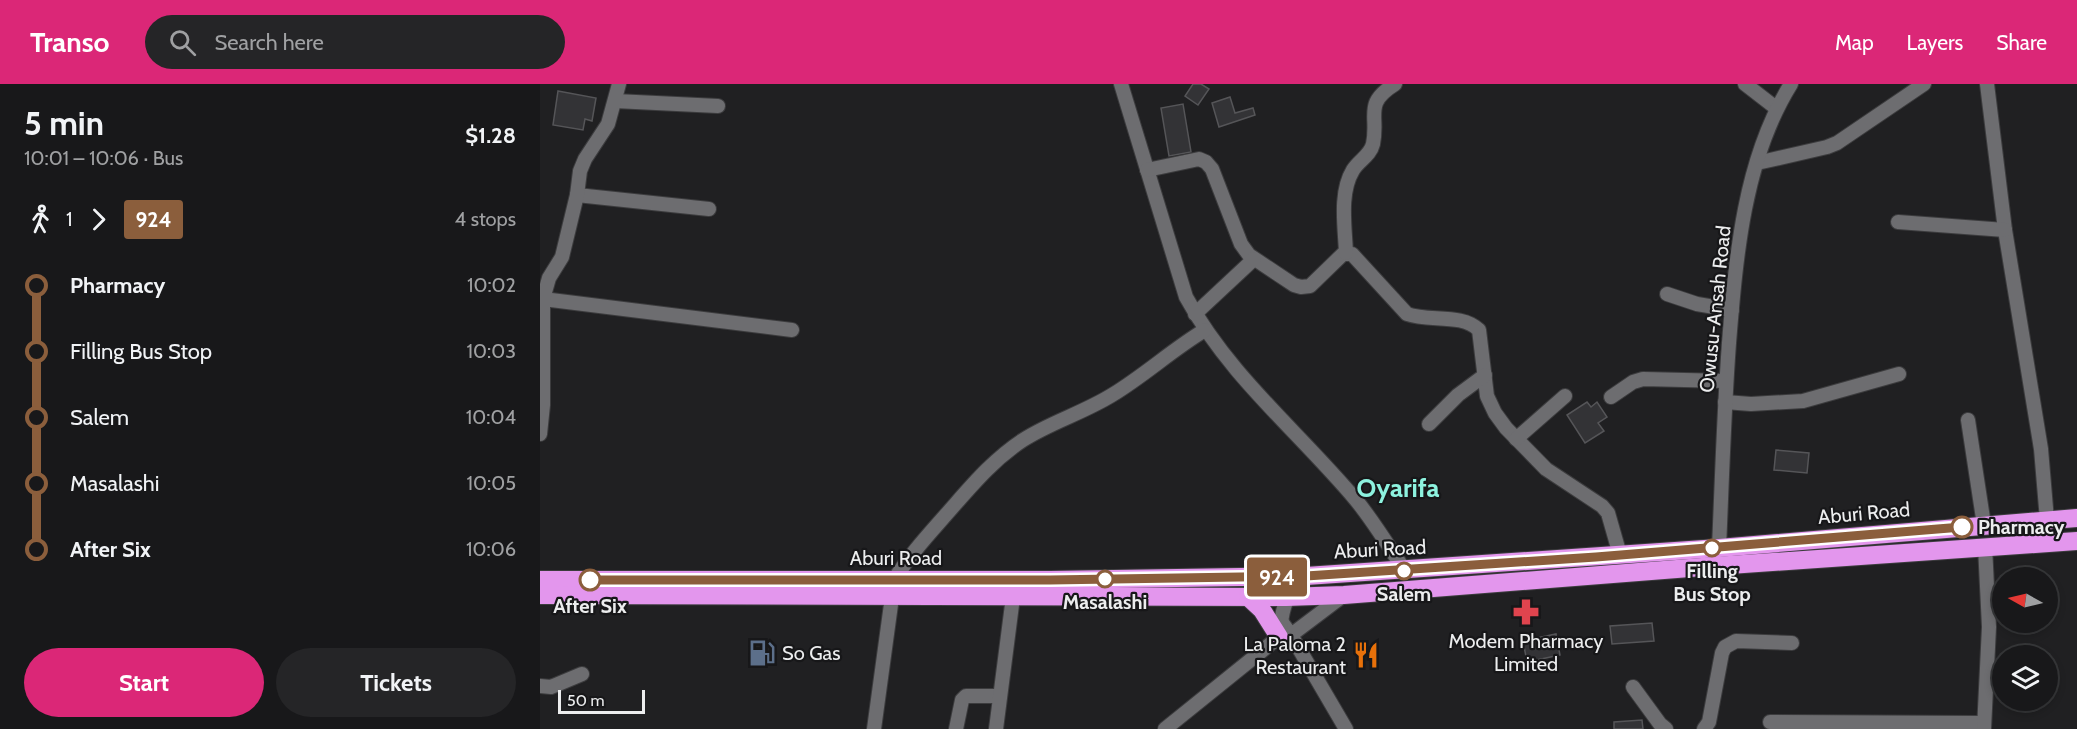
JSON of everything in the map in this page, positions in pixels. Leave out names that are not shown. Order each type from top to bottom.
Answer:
[{"type":"highway","name":"Aburi Road","points":[[540,595],[893,589],[1306,576],[1719,548],[2077,518]]},
{"type":"highway","name":"Aburi Road","points":[[540,580],[893,589],[1013,597],[1286,597],[1344,595],[2077,541]]},
{"type":"highway","points":[[1248,597],[1284,631]]},
{"type":"street","points":[[540,434],[543,299],[549,278],[562,257],[577,195],[580,171],[585,159],[608,124],[619,84]]},
{"type":"street","points":[[1120,84],[1186,297],[1195,314],[1241,377],[1356,500],[1405,571]]},
{"type":"street","points":[[1147,170],[1199,159],[1206,162],[1212,169],[1241,244],[1254,259],[1294,285],[1305,287],[1346,253],[1347,188],[1353,170],[1370,152],[1373,143],[1376,84]]},
{"type":"street","points":[[1375,102],[1378,96],[1395,84]]},
{"type":"street","points":[[1745,84],[1776,108]]},
{"type":"street","name":"Owusu-Ansah Road","points":[[1719,548],[1726,381],[1735,271],[1742,222],[1757,163],[1776,108],[1791,84]]},
{"type":"street","points":[[1757,163],[1816,150],[1837,142],[1924,84]]},
{"type":"street","points":[[1987,84],[2005,230],[2041,449],[2047,520]]},
{"type":"street","points":[[615,101],[718,106]]},
{"type":"street","points":[[577,195],[709,209]]},
{"type":"street","points":[[1898,222],[2005,230]]},
{"type":"street","points":[[1346,253],[1352,254],[1407,314],[1416,317],[1464,321],[1479,330],[1487,396],[1495,413],[1516,439],[1546,469],[1602,506],[1608,513],[1620,555]]},
{"type":"street","points":[[1195,314],[1254,259]]},
{"type":"street","points":[[1667,294],[1697,304],[1732,310]]},
{"type":"street","points":[[543,299],[792,330]]},
{"type":"street","points":[[874,729],[893,589],[913,552],[978,478],[1004,453],[1025,439],[1111,396],[1205,330]]},
{"type":"street","points":[[1725,402],[1751,404],[1803,401],[1899,374]]},
{"type":"street","points":[[1429,424],[1458,395],[1485,375]]},
{"type":"street","points":[[1611,398],[1633,382],[1642,379],[1726,381]]},
{"type":"street","points":[[1516,439],[1564,396]]},
{"type":"street","points":[[1968,420],[1984,525]]},
{"type":"street","points":[[1770,722],[1984,726],[1989,627],[1985,546]]},
{"type":"street","points":[[1306,576],[1286,597],[1284,631],[1346,729]]},
{"type":"street","points":[[1165,729],[1284,631],[1344,595]]},
{"type":"street","points":[[996,729],[1013,597]]},
{"type":"street","points":[[1704,729],[1709,722],[1725,647],[1736,641],[1792,642]]},
{"type":"street","points":[[540,686],[551,687],[582,674]]},
{"type":"street","points":[[1633,687],[1666,729]]},
{"type":"street","points":[[956,729],[962,700],[966,696],[1000,696]]},
{"type":"building","points":[[1193,84],[1201,84],[1209,89],[1198,105],[1185,96]]},
{"type":"building","points":[[558,91],[596,98],[592,121],[585,119],[583,130],[553,125]]},
{"type":"building","points":[[1230,97],[1235,113],[1253,108],[1255,115],[1219,127],[1212,103]]},
{"type":"building","points":[[1183,104],[1191,152],[1169,156],[1161,108]]},
{"type":"building","points":[[1587,402],[1591,407],[1597,402],[1607,417],[1598,423],[1604,431],[1585,443],[1567,415]]},
{"type":"building","points":[[1776,450],[1809,453],[1807,473],[1774,470]]},
{"type":"building","points":[[1652,623],[1654,641],[1612,644],[1610,626]]},
{"type":"building","points":[[1556,634],[1560,655],[1527,662],[1523,641]]},
{"type":"building","points":[[1642,720],[1643,729],[1614,729],[1614,722]]},
{"type":"bus line","name":"924","points":[[590,580],[1050,580],[1306,576],[1719,548],[1962,527]]},
{"type":"place","name":"Pharmacy","points":[[1962,527]]},
{"type":"place","name":"Filling Bus Stop","points":[[1712,548]]},
{"type":"place","name":"Salem","points":[[1404,571]]},
{"type":"place","name":"Masalashi","points":[[1105,579]]},
{"type":"place","name":"After Six","points":[[590,580]]},
{"type":"place","name":"Modem Pharmacy Limited","points":[[1526,612]]},
{"type":"place","name":"So Gas","points":[[762,653]]},
{"type":"place","name":"La Paloma 2 Restaurant","points":[[1366,655]]},
{"type":"district","name":"Oyarifa","points":[[1398,488]]}]
